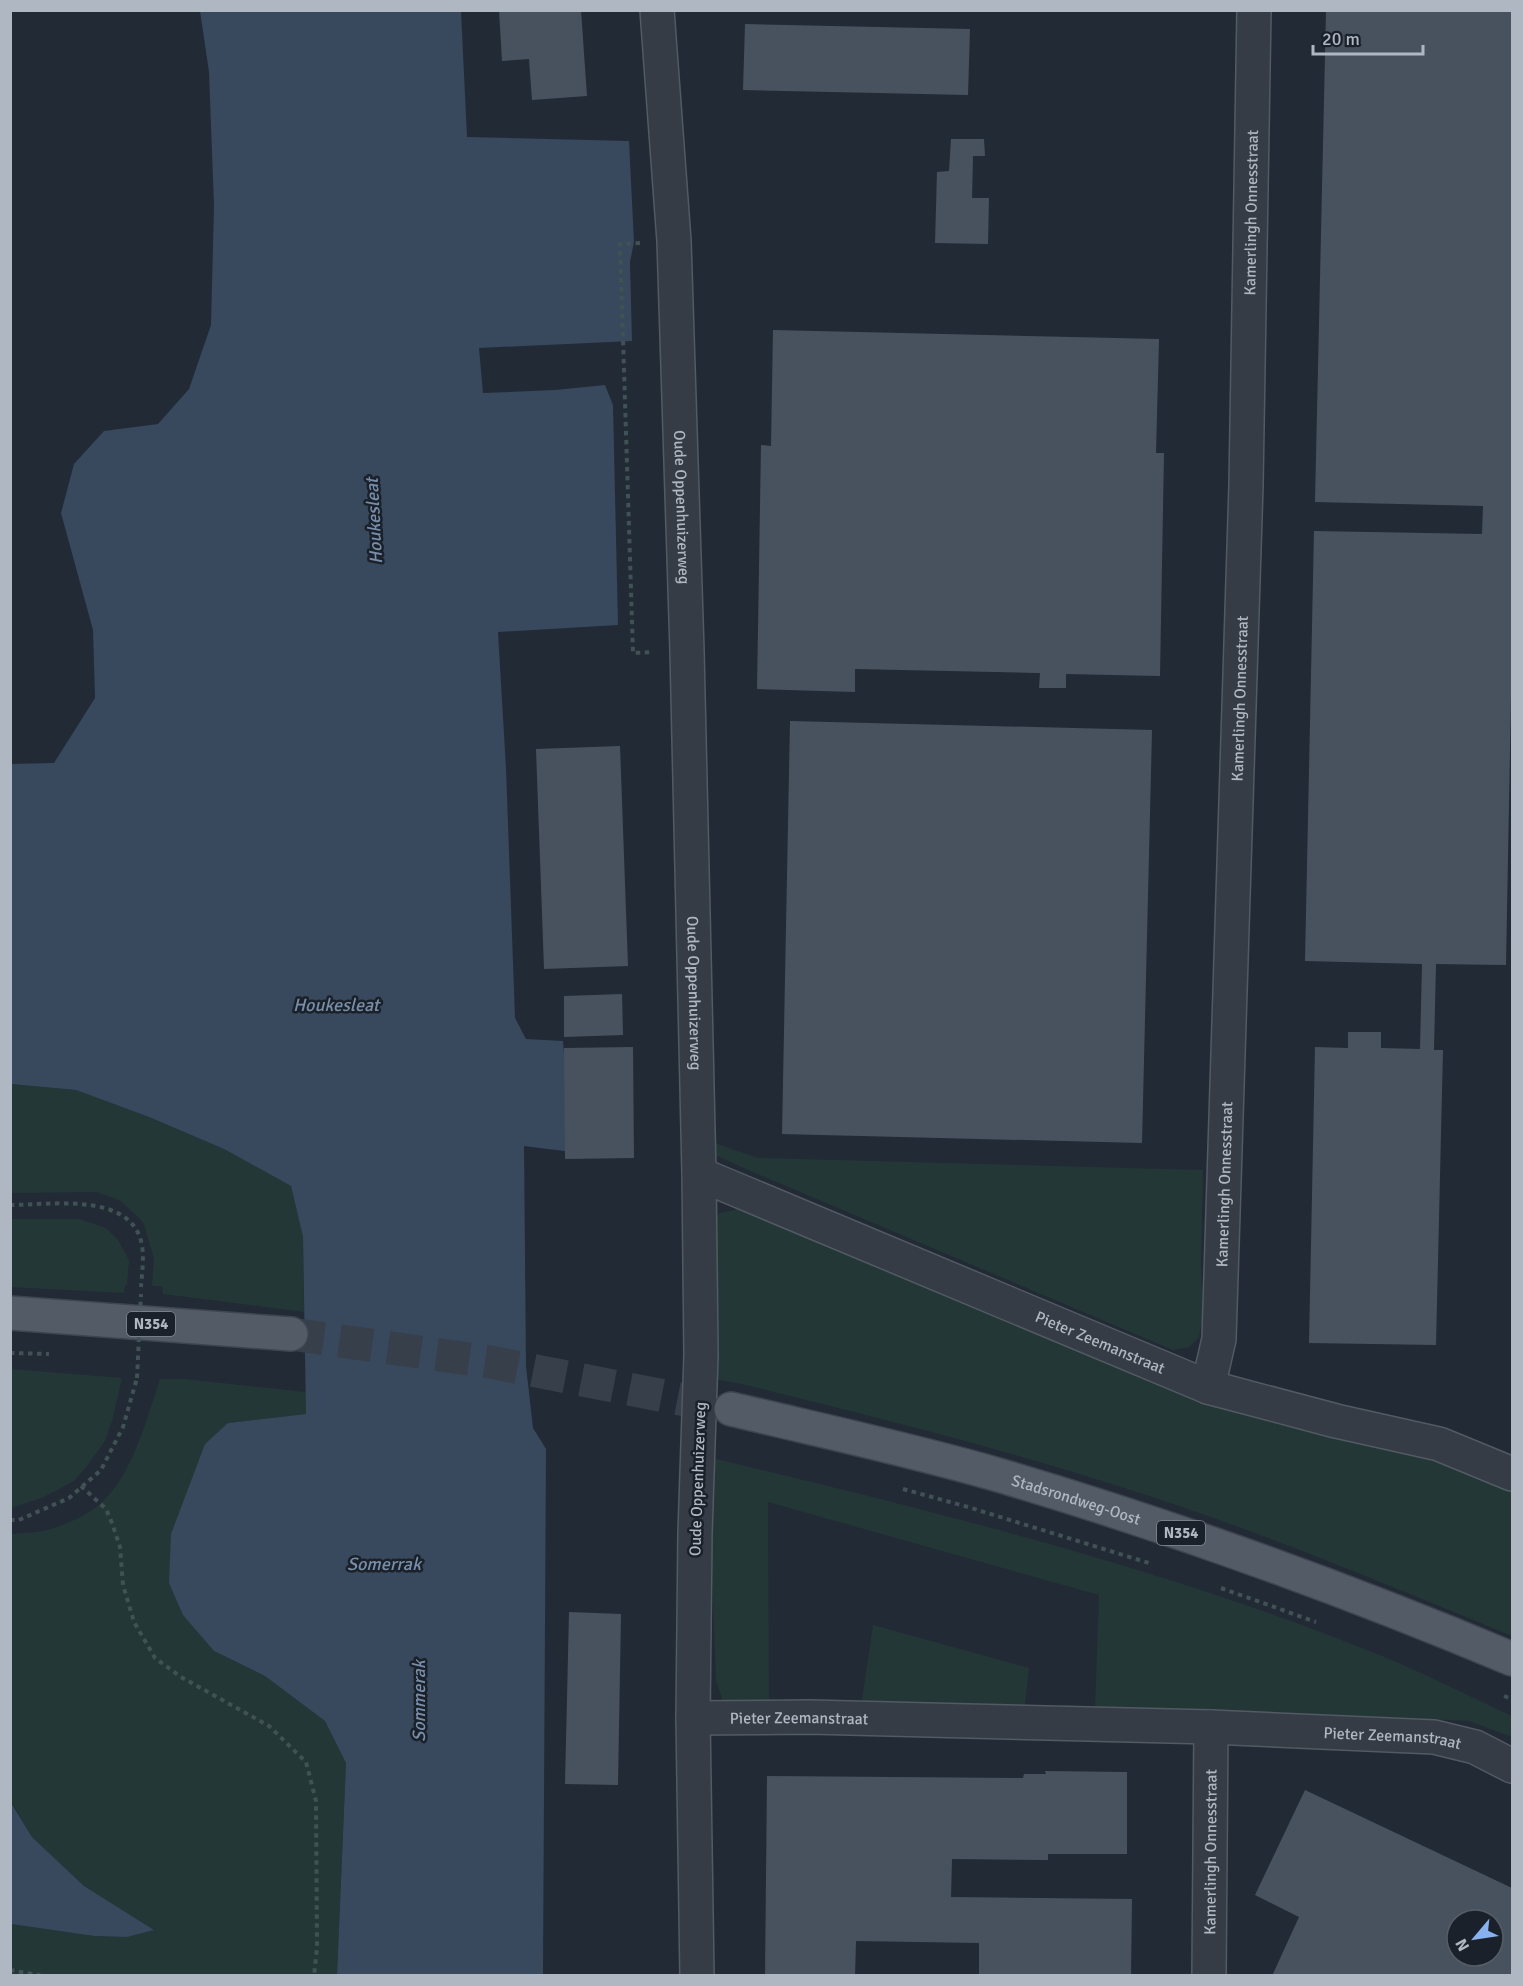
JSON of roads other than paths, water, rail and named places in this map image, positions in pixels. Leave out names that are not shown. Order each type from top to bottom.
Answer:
[{"type":"main road","name":"N354","points":[[10,1313],[291,1334]]},
{"type":"main road","name":"Stadsrondweg-Oost","points":[[731,1409],[994,1474],[1137,1519],[1289,1571],[1512,1659]]},
{"type":"street","name":"Oude Oppenhuizerweg","points":[[657,10],[674,241],[687,651],[699,1174],[701,1355],[695,1533],[693,1718],[697,1976]]},
{"type":"street","name":"Kamerlingh Onnesstraat","points":[[1208,1387],[1219,1339],[1245,497],[1254,10]]},
{"type":"street","name":"Pieter Zeemanstraat","points":[[699,1174],[1208,1387],[1336,1421],[1439,1444],[1512,1474]]},
{"type":"street","name":"Pieter Zeemanstraat","points":[[693,1718],[810,1717],[1211,1726],[1434,1737],[1475,1748],[1512,1766]]},
{"type":"street","name":"Kamerlingh Onnesstraat","points":[[1209,1976],[1211,1726]]},
{"type":"water","name":"Houkesleat","points":[[200,11],[461,11],[467,137],[629,141],[634,242],[630,262],[632,341],[479,348],[483,393],[605,385],[613,405],[618,625],[498,632],[506,768],[515,1018],[526,1039],[563,1041],[572,1152],[524,1146],[526,1366],[533,1428],[546,1449],[543,1975],[337,1975],[346,1763],[325,1721],[265,1676],[214,1651],[183,1615],[169,1583],[171,1534],[205,1444],[228,1423],[306,1414],[303,1237],[291,1186],[224,1149],[149,1117],[76,1090],[11,1084],[10,764],[54,763],[95,698],[93,630],[61,513],[74,464],[104,431],[158,424],[189,389],[211,325],[214,206],[209,72]]},
{"type":"water","points":[[10,1801],[32,1837],[84,1886],[154,1930],[127,1937],[94,1936],[11,1924]]},
{"type":"tunnel","points":[[291,1334],[490,1362],[726,1408]]},
{"type":"water label","name":"Somerrak","points":[[384,1564]]},
{"type":"water label","name":"Sommerak","points":[[419,1701]]}]
